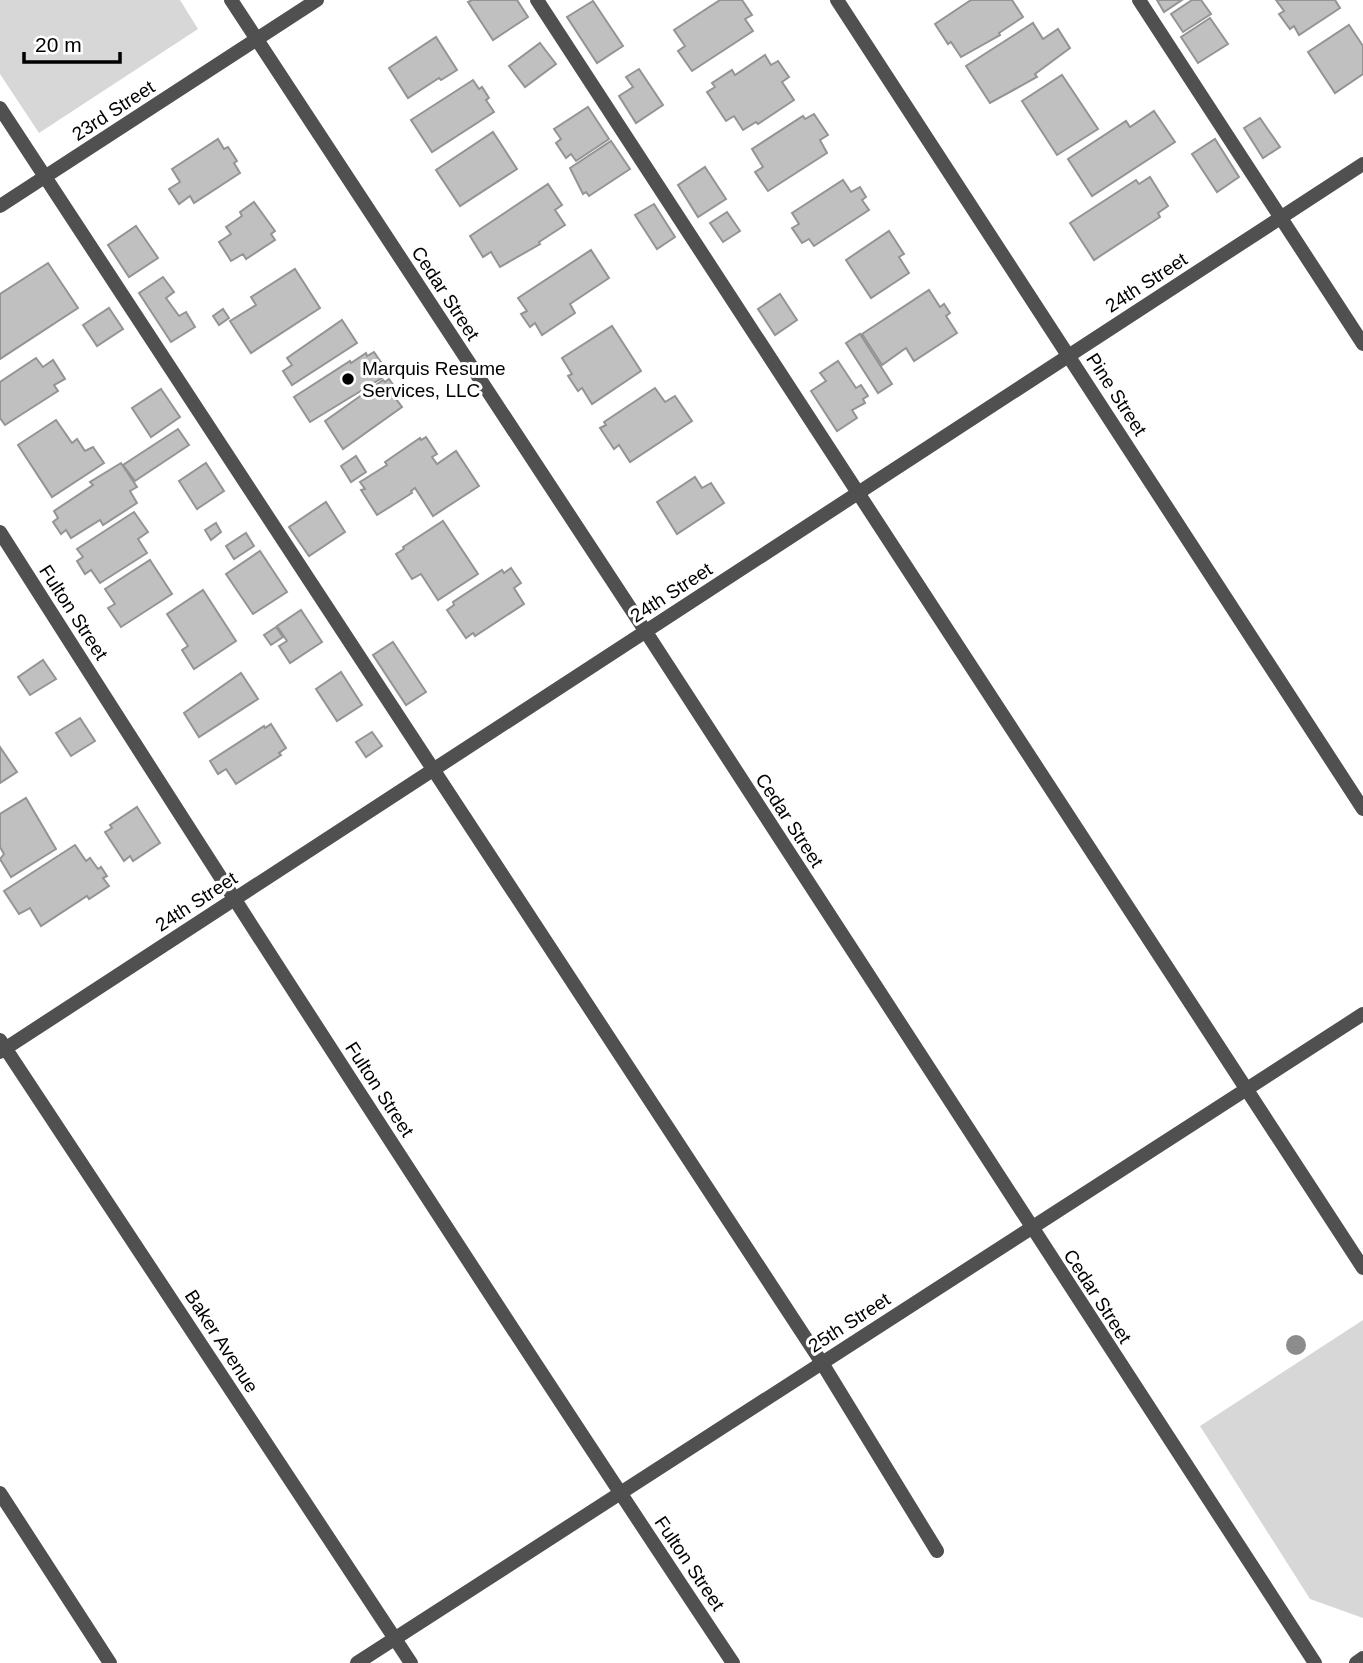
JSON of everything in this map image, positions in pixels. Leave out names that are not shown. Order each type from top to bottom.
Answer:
[{"type":"street","name":"Cedar Street","points":[[232,0],[1315,1663]]},
{"type":"street","name":"23rd Street","points":[[0,206],[317,0]]},
{"type":"street","points":[[537,0],[1363,1268]]},
{"type":"street","name":"Pine Street","points":[[837,0],[1363,809]]},
{"type":"street","points":[[1139,0],[1363,344]]},
{"type":"street","points":[[0,108],[822,1363],[937,1551]]},
{"type":"street","name":"24th Street","points":[[2,1047],[646,632],[1363,164]]},
{"type":"street","name":"Fulton Street","points":[[0,532],[234,899],[733,1663]]},
{"type":"street","name":"25th Street","points":[[357,1663],[1363,1014]]},
{"type":"street","name":"Baker Avenue","points":[[2,1047],[411,1663]]},
{"type":"street","points":[[0,1493],[110,1663]]},
{"type":"street","points":[[1356,1663],[1363,1658]]},
{"type":"shaded area","points":[[0,0],[180,0],[198,29],[39,133],[0,74]]},
{"type":"shaded area","points":[[1363,1320],[1363,1618],[1310,1599],[1200,1426]]},
{"type":"building","points":[[517,0],[528,17],[493,40],[468,2]]},
{"type":"building","points":[[720,0],[742,0],[752,15],[745,19],[753,31],[692,71],[678,51],[685,46],[674,30]]},
{"type":"building","points":[[971,0],[1012,0],[1023,17],[999,33],[1000,35],[961,57],[951,42],[948,44],[935,24]]},
{"type":"building","points":[[1157,0],[1182,0],[1164,12]]},
{"type":"building","points":[[1192,0],[1201,0],[1211,14],[1183,32],[1171,14]]},
{"type":"building","points":[[1276,0],[1335,0],[1340,8],[1299,35],[1294,26],[1290,29],[1279,14],[1284,11]]},
{"type":"building","points":[[593,1],[623,46],[597,63],[567,17]]},
{"type":"building","points":[[1210,18],[1228,44],[1198,63],[1181,37]]},
{"type":"building","points":[[1033,23],[1043,39],[1058,29],[1070,48],[1035,74],[1037,77],[990,103],[966,66]]},
{"type":"building","points":[[1349,25],[1363,46],[1363,74],[1335,93],[1308,52]]},
{"type":"building","points":[[436,37],[457,70],[408,98],[389,68]]},
{"type":"building","points":[[540,43],[556,64],[525,87],[509,66]]},
{"type":"building","points":[[765,55],[771,65],[778,61],[789,77],[782,82],[794,100],[758,124],[756,122],[743,130],[734,116],[726,121],[707,92],[715,87],[712,83],[732,70],[735,75]]},
{"type":"building","points":[[639,69],[663,105],[636,123],[619,96],[633,87],[626,77]]},
{"type":"building","points":[[1062,75],[1098,129],[1057,155],[1022,101]]},
{"type":"building","points":[[473,80],[479,89],[482,87],[494,112],[432,152],[411,120]]},
{"type":"building","points":[[588,107],[609,139],[576,161],[571,154],[566,158],[556,143],[561,139],[554,129]]},
{"type":"building","points":[[1154,111],[1175,142],[1092,196],[1068,159],[1126,121],[1130,127]]},
{"type":"building","points":[[814,114],[828,135],[820,140],[827,153],[768,191],[755,172],[763,167],[752,149],[803,116],[805,119]]},
{"type":"building","points":[[1260,118],[1280,147],[1263,158],[1244,128]]},
{"type":"building","points":[[493,132],[517,169],[460,206],[436,170]]},
{"type":"building","points":[[218,139],[224,149],[228,147],[237,161],[234,163],[240,173],[194,203],[190,196],[179,204],[169,189],[180,182],[172,169]]},
{"type":"building","points":[[1215,139],[1239,177],[1217,192],[1192,154]]},
{"type":"building","points":[[611,141],[630,169],[589,196],[586,192],[583,194],[570,168]]},
{"type":"building","points":[[705,167],[726,199],[698,217],[678,185]]},
{"type":"building","points":[[1150,177],[1168,206],[1158,213],[1160,217],[1094,260],[1070,223],[1136,180],[1139,184]]},
{"type":"building","points":[[843,180],[851,192],[860,187],[866,197],[862,200],[869,210],[814,246],[809,239],[802,243],[792,228],[799,224],[792,213]]},
{"type":"building","points":[[548,184],[562,205],[555,210],[565,225],[539,242],[540,244],[500,267],[491,252],[483,257],[470,236]]},
{"type":"building","points":[[254,202],[275,231],[271,234],[275,240],[246,259],[243,254],[231,261],[219,242],[231,234],[226,227],[242,216],[240,212]]},
{"type":"building","points":[[654,204],[675,237],[657,249],[635,215]]},
{"type":"building","points":[[727,212],[740,231],[723,242],[710,223]]},
{"type":"building","points":[[136,226],[158,258],[129,277],[108,245]]},
{"type":"building","points":[[889,231],[904,254],[899,257],[909,273],[871,298],[846,260]]},
{"type":"building","points":[[591,250],[609,278],[570,304],[575,313],[542,335],[535,323],[530,327],[521,314],[527,311],[518,298]]},
{"type":"building","points":[[48,263],[78,308],[0,359],[0,294]]},
{"type":"building","points":[[295,269],[320,308],[251,353],[230,321],[256,305],[251,297]]},
{"type":"building","points":[[163,277],[174,292],[166,298],[179,316],[186,312],[195,327],[171,342],[139,293]]},
{"type":"building","points":[[929,290],[940,307],[944,304],[950,313],[946,316],[957,333],[914,361],[906,348],[882,365],[862,334]]},
{"type":"building","points":[[780,294],[797,320],[775,335],[758,309]]},
{"type":"building","points":[[109,308],[123,329],[97,346],[83,325]]},
{"type":"building","points":[[223,309],[229,318],[219,325],[213,316]]},
{"type":"building","points":[[342,320],[357,343],[292,385],[283,371],[292,365],[287,358]]},
{"type":"building","points":[[612,326],[641,371],[592,404],[582,388],[578,391],[568,376],[572,374],[562,358]]},
{"type":"building","points":[[860,334],[892,384],[878,393],[846,343]]},
{"type":"building","points":[[374,352],[387,371],[380,375],[382,378],[310,422],[294,397],[350,361],[351,363],[366,353],[367,356]]},
{"type":"building","points":[[36,358],[43,367],[53,360],[65,379],[54,385],[58,391],[5,425],[0,418],[0,382]]},
{"type":"building","points":[[838,361],[856,388],[861,385],[868,396],[863,399],[865,403],[852,410],[857,418],[837,431],[811,391],[826,381],[820,373]]},
{"type":"building","points":[[389,379],[399,393],[394,396],[402,407],[343,449],[325,421],[383,380],[385,382]]},
{"type":"building","points":[[655,388],[665,402],[675,396],[692,421],[630,462],[619,445],[614,449],[600,428],[606,425],[604,422]]},
{"type":"building","points":[[161,389],[180,417],[151,437],[132,408]]},
{"type":"building","points":[[56,420],[72,443],[77,439],[85,451],[93,447],[104,463],[52,497],[18,445]]},
{"type":"building","points":[[178,429],[189,445],[135,481],[123,465]]},
{"type":"building","points":[[426,437],[437,454],[432,457],[437,464],[456,451],[479,486],[433,516],[415,488],[412,493],[377,515],[361,490],[365,489],[360,482],[387,465],[385,462],[420,438],[421,440]]},
{"type":"building","points":[[356,456],[366,472],[351,482],[341,466]]},
{"type":"building","points":[[121,463],[137,487],[130,491],[137,503],[103,525],[100,520],[71,538],[66,530],[61,534],[53,522],[58,518],[54,511],[93,485],[90,482]]},
{"type":"building","points":[[206,463],[224,491],[197,509],[179,481]]},
{"type":"building","points":[[695,477],[702,488],[711,483],[724,503],[677,534],[657,502]]},
{"type":"building","points":[[326,502],[345,532],[309,556],[289,527]]},
{"type":"building","points":[[134,512],[148,532],[138,539],[147,553],[100,583],[91,570],[85,574],[77,561],[83,557],[77,549]]},
{"type":"building","points":[[443,521],[478,574],[438,600],[421,574],[412,579],[396,554]]},
{"type":"building","points":[[216,523],[221,532],[211,540],[205,530]]},
{"type":"building","points":[[246,533],[254,546],[234,559],[226,546]]},
{"type":"building","points":[[260,551],[287,592],[253,614],[226,574]]},
{"type":"building","points":[[150,560],[172,594],[121,627],[108,608],[115,604],[105,589]]},
{"type":"building","points":[[511,568],[521,583],[514,588],[524,604],[475,636],[473,633],[466,638],[447,610],[454,605],[453,602],[502,570],[504,573]]},
{"type":"building","points":[[203,590],[236,641],[194,669],[182,650],[188,646],[167,614]]},
{"type":"building","points":[[301,610],[322,642],[290,663],[279,646],[287,641],[277,626]]},
{"type":"building","points":[[276,627],[283,637],[271,645],[264,635]]},
{"type":"building","points":[[393,642],[426,692],[406,705],[373,655]]},
{"type":"building","points":[[43,660],[56,679],[30,695],[18,677]]},
{"type":"building","points":[[341,672],[362,705],[337,721],[316,689]]},
{"type":"building","points":[[241,673],[258,699],[199,737],[184,713]]},
{"type":"building","points":[[80,718],[95,741],[71,756],[56,733]]},
{"type":"building","points":[[271,724],[286,748],[279,753],[281,755],[236,784],[226,769],[218,774],[210,761]]},
{"type":"building","points":[[372,732],[382,746],[366,757],[356,742]]},
{"type":"building","points":[[0,747],[17,772],[0,783]]},
{"type":"building","points":[[26,798],[56,849],[11,877],[0,859],[4,854],[0,847],[0,814]]},
{"type":"building","points":[[137,807],[160,843],[133,861],[130,856],[124,861],[105,832],[112,828],[110,825]]},
{"type":"building","points":[[75,845],[86,861],[90,858],[98,869],[101,867],[107,876],[103,878],[109,886],[89,899],[87,896],[41,926],[30,908],[19,914],[4,891]]},
{"type":"place","name":"Marquis Resume Services, LLC","points":[[348,379]]}]
